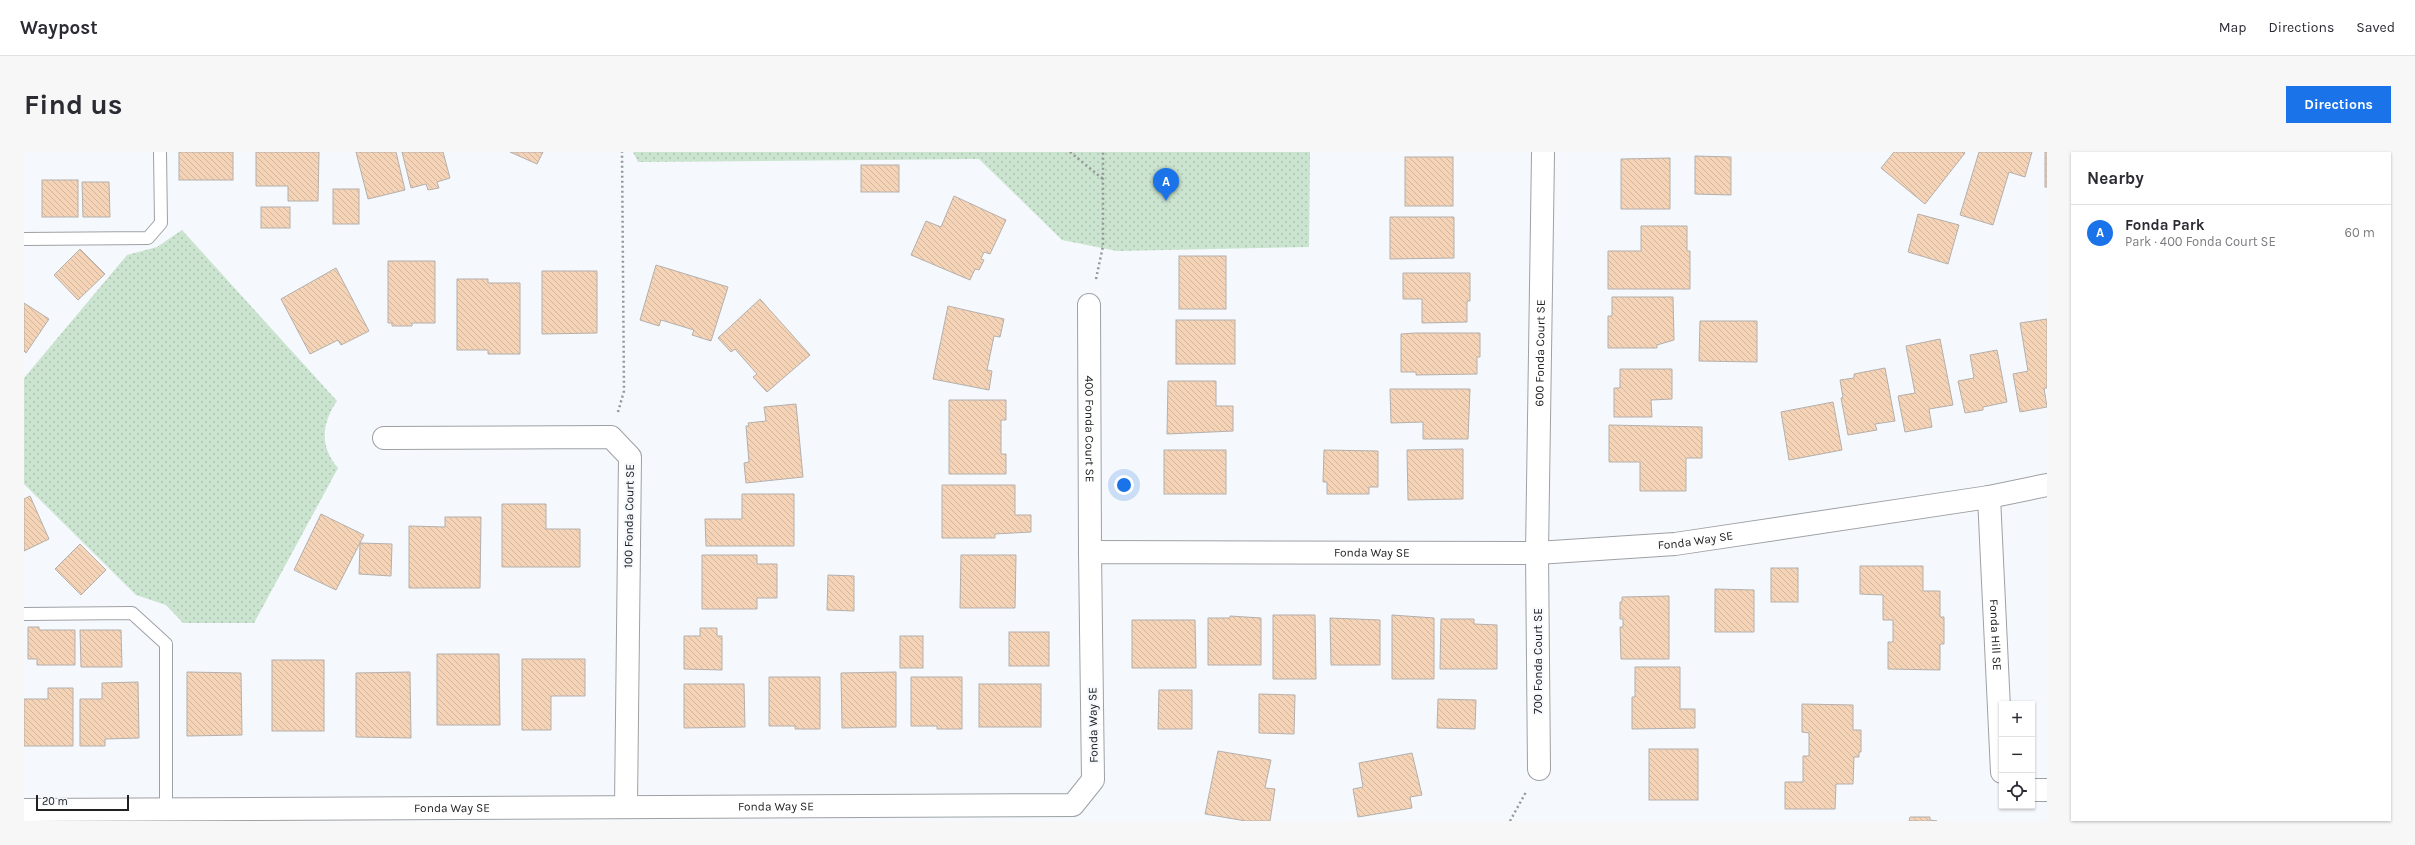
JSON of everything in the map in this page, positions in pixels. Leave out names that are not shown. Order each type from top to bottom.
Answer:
[{"type":"street","name":"600 Fonda Court SE","points":[[1537,552],[1543,154]]},
{"type":"street","name":"400 Fonda Court SE","points":[[1089,305],[1090,552]]},
{"type":"street","points":[[384,438],[611,437]]},
{"type":"street","name":"100 Fonda Court SE","points":[[611,437],[630,457],[626,805]]},
{"type":"street","name":"Fonda Way SE","points":[[24,810],[626,805],[1073,805],[1093,780],[1090,552],[1537,552],[1675,544],[1989,497],[2047,485]]},
{"type":"street","name":"Fonda Hill SE","points":[[1989,497],[2000,737]]},
{"type":"street","name":"700 Fonda Court SE","points":[[1537,552],[1539,769]]},
{"type":"street","points":[[2035,790],[2047,790]]},
{"type":"lane","points":[[24,239],[148,238],[161,223],[160,152]]},
{"type":"lane","points":[[24,614],[132,613],[166,644],[166,809]]},
{"type":"path","points":[[611,437],[624,391],[622,152]]},
{"type":"path","points":[[1070,152],[1103,179]]},
{"type":"path","points":[[1089,305],[1103,246],[1103,152]]},
{"type":"path","points":[[1510,821],[1539,769]]},
{"type":"green space","points":[[633,152],[1310,152],[1309,247],[1117,251],[1062,240],[979,159],[638,162]]},
{"type":"green space","points":[[182,230],[337,401],[328,418],[325,435],[328,452],[338,468],[254,623],[183,623],[166,605],[136,595],[24,484],[24,378],[127,255],[157,247]]},
{"type":"building","points":[[179,152],[233,152],[233,180],[179,180]]},
{"type":"building","points":[[256,152],[319,152],[318,201],[288,201],[288,186],[256,186]]},
{"type":"building","points":[[356,152],[396,152],[405,190],[368,199]]},
{"type":"building","points":[[402,152],[443,152],[450,178],[437,182],[439,188],[428,190],[426,184],[411,188]]},
{"type":"building","points":[[510,152],[543,152],[537,164]]},
{"type":"building","points":[[1894,152],[1965,153],[1925,204],[1881,168]]},
{"type":"building","points":[[1979,152],[2032,152],[2025,177],[2009,172],[1993,225],[1960,215]]},
{"type":"building","points":[[2045,152],[2047,152],[2047,187],[2045,187]]},
{"type":"building","points":[[1695,156],[1731,157],[1731,195],[1695,194]]},
{"type":"building","points":[[1405,157],[1453,157],[1453,206],[1405,206]]},
{"type":"building","points":[[1670,158],[1670,209],[1621,209],[1621,159]]},
{"type":"building","points":[[861,165],[899,165],[899,192],[861,192]]},
{"type":"building","points":[[42,180],[78,180],[78,217],[42,217]]},
{"type":"building","points":[[82,182],[109,182],[110,217],[83,217]]},
{"type":"building","points":[[333,189],[359,189],[359,224],[333,224]]},
{"type":"building","points":[[954,196],[1006,220],[990,254],[984,252],[981,259],[984,260],[979,270],[975,269],[970,280],[911,255],[926,221],[941,227]]},
{"type":"building","points":[[261,207],[290,207],[290,228],[261,228]]},
{"type":"building","points":[[1918,214],[1959,225],[1948,264],[1908,252]]},
{"type":"building","points":[[1390,217],[1454,217],[1454,258],[1390,259]]},
{"type":"building","points":[[1641,226],[1687,226],[1687,251],[1690,251],[1690,289],[1608,289],[1608,251],[1641,251]]},
{"type":"building","points":[[80,249],[105,274],[78,300],[54,275]]},
{"type":"building","points":[[1179,256],[1226,256],[1226,309],[1179,309]]},
{"type":"building","points":[[388,261],[435,261],[435,323],[412,323],[412,326],[392,326],[392,323],[388,323]]},
{"type":"building","points":[[656,265],[728,287],[711,341],[692,335],[694,330],[661,320],[659,326],[640,320]]},
{"type":"building","points":[[336,268],[369,331],[341,345],[338,340],[310,354],[281,299]]},
{"type":"building","points":[[542,271],[597,271],[597,333],[542,334]]},
{"type":"building","points":[[1403,273],[1470,273],[1470,301],[1467,301],[1467,322],[1422,323],[1422,299],[1403,299]]},
{"type":"building","points":[[457,279],[488,279],[488,283],[520,283],[520,354],[488,354],[488,350],[457,350]]},
{"type":"building","points":[[1612,297],[1673,297],[1674,340],[1657,345],[1657,348],[1608,348],[1608,316],[1612,316]]},
{"type":"building","points":[[760,299],[810,355],[767,392],[753,377],[757,374],[735,349],[731,352],[718,338]]},
{"type":"building","points":[[24,303],[49,319],[26,353],[24,351]]},
{"type":"building","points":[[948,306],[1004,319],[1000,337],[994,336],[987,370],[992,371],[989,390],[933,379]]},
{"type":"building","points":[[2047,319],[2047,388],[2044,388],[2047,407],[2020,412],[2013,374],[2028,371],[2020,323]]},
{"type":"building","points":[[1176,320],[1235,320],[1235,364],[1176,364]]},
{"type":"building","points":[[1700,321],[1757,321],[1757,362],[1699,361]]},
{"type":"building","points":[[1480,333],[1480,357],[1477,357],[1477,374],[1416,375],[1416,372],[1401,372],[1401,334]]},
{"type":"building","points":[[1940,339],[1953,405],[1929,409],[1932,427],[1905,432],[1898,396],[1915,393],[1906,346]]},
{"type":"building","points":[[1997,350],[2007,402],[1983,407],[1983,410],[1965,413],[1958,381],[1974,378],[1970,355]]},
{"type":"building","points":[[1885,368],[1895,421],[1875,424],[1877,430],[1848,435],[1841,398],[1843,397],[1840,380],[1854,378],[1854,374]]},
{"type":"building","points":[[1620,369],[1672,369],[1672,399],[1651,400],[1652,417],[1614,417],[1614,388],[1620,388]]},
{"type":"building","points":[[1168,381],[1216,381],[1216,406],[1233,406],[1233,431],[1167,434]]},
{"type":"building","points":[[1390,389],[1470,389],[1468,439],[1423,439],[1423,422],[1391,423]]},
{"type":"building","points":[[949,400],[1006,400],[1006,420],[1001,420],[1001,454],[1006,454],[1006,474],[949,474]]},
{"type":"building","points":[[1833,402],[1842,450],[1789,460],[1781,412]]},
{"type":"building","points":[[796,404],[803,477],[746,483],[744,463],[749,462],[746,426],[749,426],[748,423],[766,421],[764,407]]},
{"type":"building","points":[[1609,425],[1702,427],[1702,458],[1686,458],[1686,491],[1640,491],[1640,462],[1609,462]]},
{"type":"building","points":[[1463,449],[1463,499],[1408,500],[1407,450]]},
{"type":"building","points":[[1164,450],[1226,450],[1226,494],[1164,494]]},
{"type":"building","points":[[1324,450],[1378,451],[1378,487],[1369,487],[1369,494],[1327,494],[1327,482],[1323,482]]},
{"type":"building","points":[[942,485],[1015,485],[1015,515],[1031,515],[1031,532],[995,534],[995,538],[942,538]]},
{"type":"building","points":[[742,494],[794,494],[794,546],[706,546],[705,519],[742,519]]},
{"type":"building","points":[[30,496],[49,539],[24,551],[24,499]]},
{"type":"building","points":[[502,504],[546,504],[546,529],[580,529],[580,567],[502,567]]},
{"type":"building","points":[[321,514],[364,535],[336,590],[294,570]]},
{"type":"building","points":[[445,517],[481,517],[480,588],[409,588],[409,526],[445,527]]},
{"type":"building","points":[[360,543],[392,544],[391,576],[359,574]]},
{"type":"building","points":[[80,544],[106,570],[81,595],[55,569]]},
{"type":"building","points":[[702,555],[757,555],[757,564],[777,564],[777,598],[757,598],[757,609],[702,609]]},
{"type":"building","points":[[961,555],[1016,555],[1015,608],[960,608]]},
{"type":"building","points":[[1860,566],[1923,566],[1923,591],[1940,591],[1940,617],[1944,617],[1944,644],[1940,644],[1940,670],[1888,669],[1888,642],[1893,642],[1893,620],[1883,620],[1883,595],[1860,594]]},
{"type":"building","points":[[1771,568],[1798,568],[1798,602],[1771,602]]},
{"type":"building","points":[[828,575],[854,576],[854,611],[827,610]]},
{"type":"building","points":[[1715,589],[1754,590],[1754,632],[1715,632]]},
{"type":"building","points":[[1669,596],[1669,659],[1621,659],[1620,627],[1623,627],[1623,619],[1620,619],[1620,602],[1622,602],[1622,597]]},
{"type":"building","points":[[1273,615],[1315,615],[1316,679],[1273,679]]},
{"type":"building","points":[[1392,615],[1434,618],[1434,679],[1392,679]]},
{"type":"building","points":[[1230,616],[1261,618],[1261,665],[1208,665],[1208,618],[1230,618]]},
{"type":"building","points":[[1330,618],[1380,620],[1380,665],[1331,665]]},
{"type":"building","points":[[1441,619],[1474,619],[1474,624],[1497,625],[1497,669],[1440,669]]},
{"type":"building","points":[[1132,620],[1195,620],[1196,668],[1132,668]]},
{"type":"building","points":[[28,627],[39,627],[39,630],[75,630],[75,665],[37,665],[37,659],[28,659]]},
{"type":"building","points":[[700,628],[717,628],[717,636],[722,636],[722,670],[684,669],[684,636],[700,636]]},
{"type":"building","points":[[80,630],[121,630],[122,667],[81,667]]},
{"type":"building","points":[[1009,632],[1049,632],[1049,666],[1009,666]]},
{"type":"building","points":[[900,636],[923,636],[923,668],[900,668]]},
{"type":"building","points":[[437,654],[499,654],[500,725],[437,725]]},
{"type":"building","points":[[522,659],[585,659],[585,696],[551,696],[551,730],[522,730]]},
{"type":"building","points":[[272,660],[324,660],[324,731],[272,731]]},
{"type":"building","points":[[1635,667],[1680,667],[1680,709],[1695,709],[1695,728],[1632,729],[1632,697],[1635,697]]},
{"type":"building","points":[[187,672],[241,673],[242,735],[187,736]]},
{"type":"building","points":[[410,672],[411,738],[356,737],[356,673]]},
{"type":"building","points":[[896,672],[896,727],[842,728],[841,673]]},
{"type":"building","points":[[769,677],[820,677],[820,729],[795,729],[795,726],[769,726]]},
{"type":"building","points":[[911,677],[962,677],[962,729],[937,729],[937,726],[911,726]]},
{"type":"building","points":[[138,682],[139,738],[105,739],[105,746],[80,746],[80,699],[102,699],[102,683]]},
{"type":"building","points":[[684,684],[744,684],[745,727],[684,728]]},
{"type":"building","points":[[979,684],[1041,684],[1041,727],[979,727]]},
{"type":"building","points":[[48,688],[73,688],[73,746],[24,746],[24,699],[48,699]]},
{"type":"building","points":[[1159,690],[1192,690],[1192,729],[1158,729]]},
{"type":"building","points":[[1259,694],[1295,695],[1294,734],[1259,733]]},
{"type":"building","points":[[1438,699],[1476,700],[1475,729],[1437,728]]},
{"type":"building","points":[[1802,704],[1853,705],[1853,730],[1861,730],[1861,752],[1859,752],[1859,757],[1854,757],[1853,784],[1836,784],[1835,809],[1785,809],[1785,782],[1803,782],[1803,756],[1809,756],[1809,733],[1802,732]]},
{"type":"building","points":[[1649,749],[1698,749],[1698,800],[1649,800]]},
{"type":"building","points":[[1218,751],[1271,760],[1265,788],[1275,789],[1270,821],[1246,821],[1205,814]]},
{"type":"building","points":[[1412,753],[1422,795],[1410,797],[1412,808],[1358,817],[1353,789],[1363,787],[1359,763]]},
{"type":"building","points":[[1910,817],[1930,817],[1930,820],[1937,821],[1909,821]]},
{"type":"place","name":"Fonda Park","points":[[1166,201]]}]
